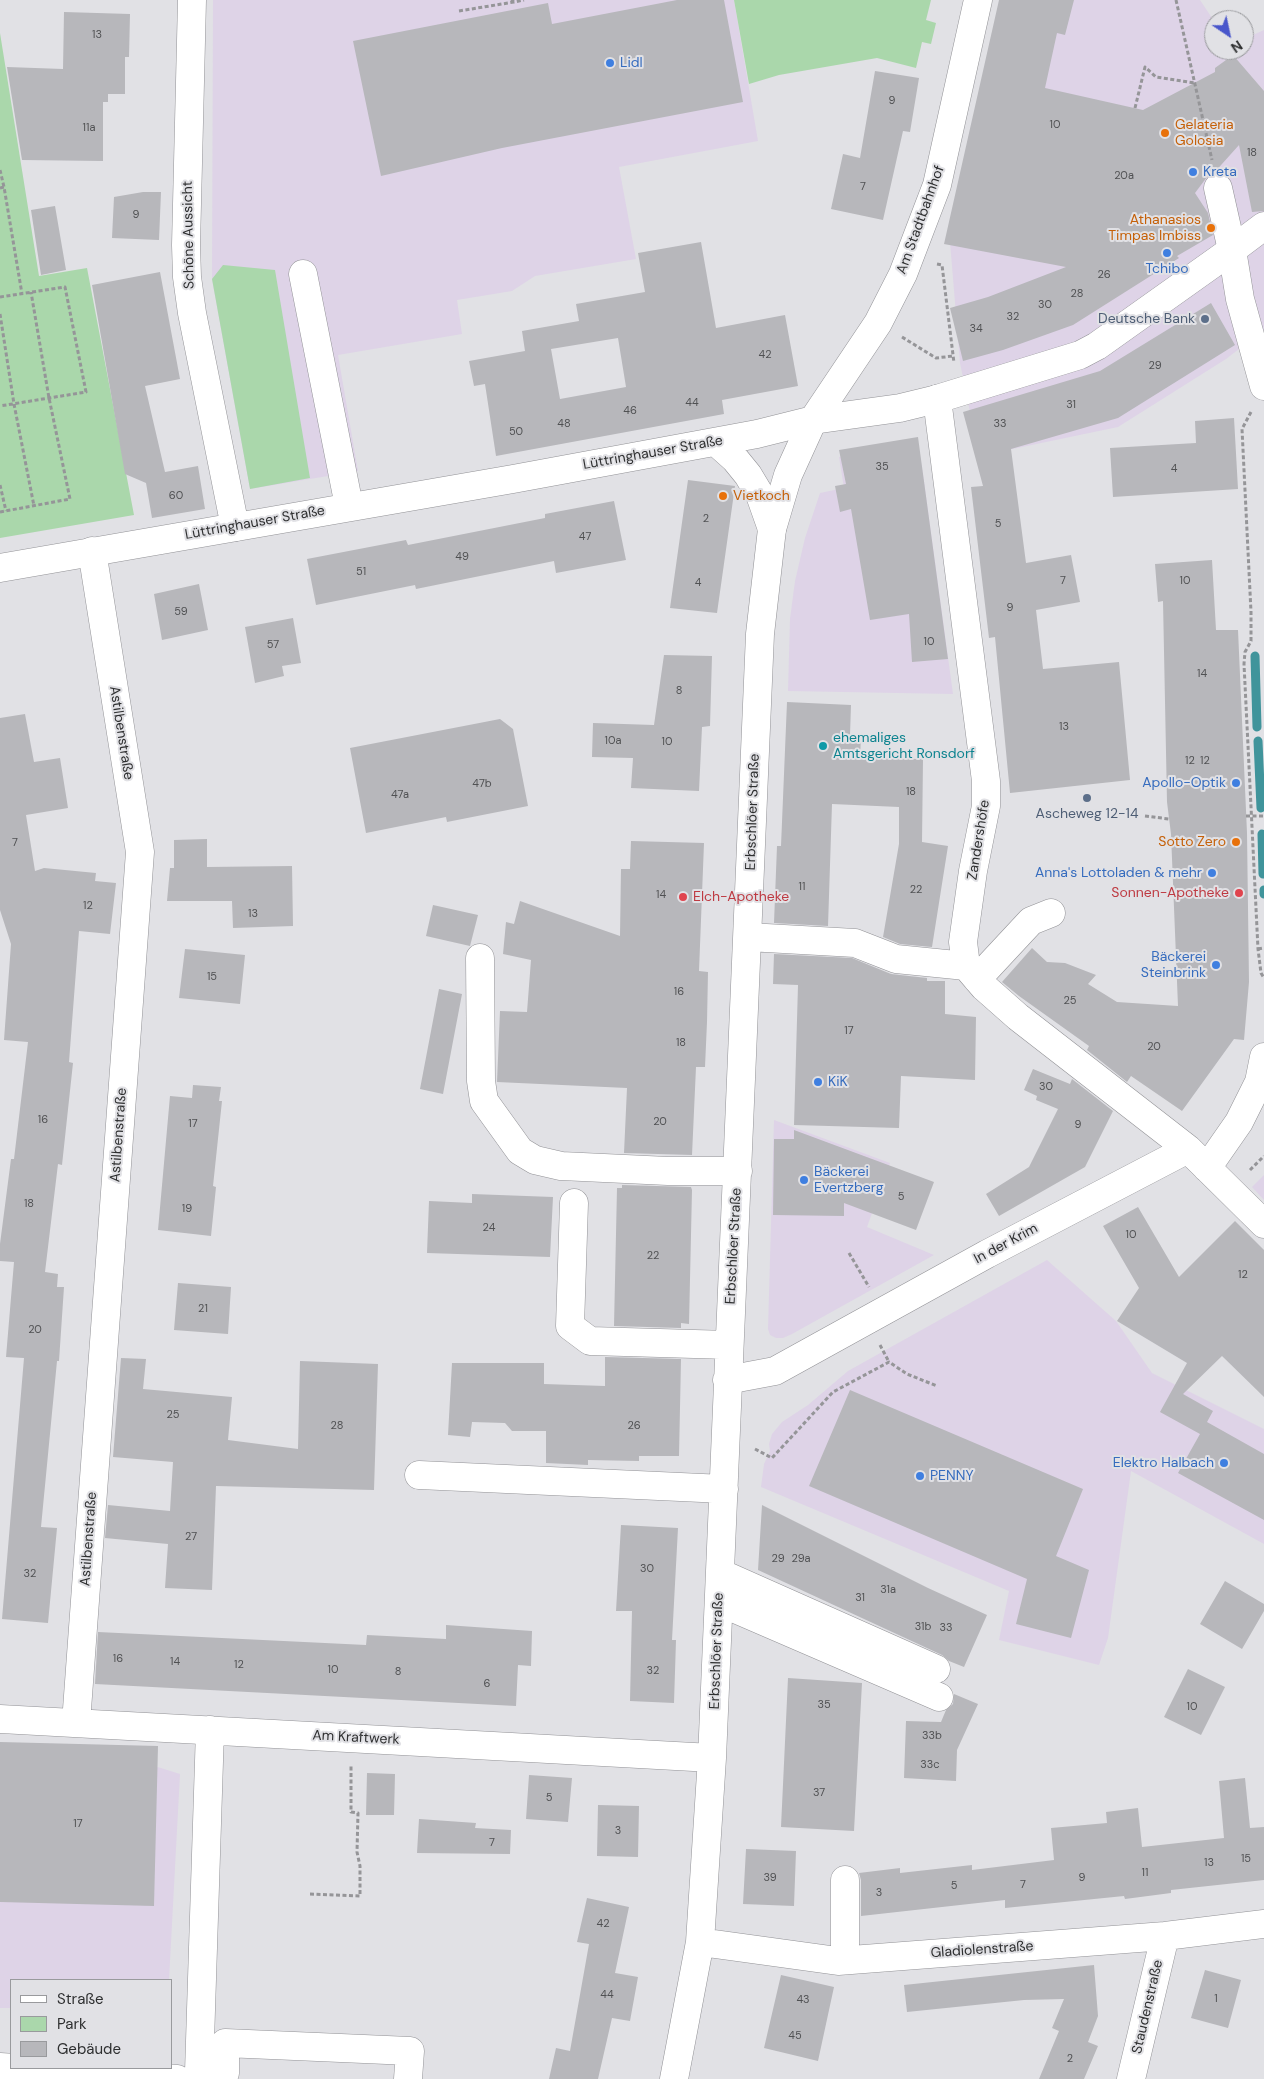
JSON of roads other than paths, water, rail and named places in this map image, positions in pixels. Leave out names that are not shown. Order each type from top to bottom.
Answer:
[{"type":"street","name":"Schöne Aussicht","points":[[192,0],[186,245],[187,277],[192,314],[235,526]]},
{"type":"street","name":"Am Stadtbahnhof","points":[[813,420],[878,323],[910,258],[937,185],[978,0]]},
{"type":"street","points":[[1218,188],[1260,395]]},
{"type":"street","name":"Lüttringhauser Straße","points":[[0,568],[716,442],[813,420],[900,408],[1080,355],[1097,346],[1264,226]]},
{"type":"street","points":[[303,274],[349,506]]},
{"type":"street","name":"Zandershöfe","points":[[948,395],[970,661],[986,781],[986,798],[963,942],[976,977]]},
{"type":"street","name":"Erbschlöer Straße","points":[[674,2079],[700,1942],[712,1758],[760,634],[772,529],[788,475],[799,447],[813,420]]},
{"type":"street","points":[[716,442],[735,459],[748,475],[760,495],[772,529]]},
{"type":"street","name":"Astilbenstraße","points":[[76,1722],[140,852],[92,551]]},
{"type":"street","points":[[748,937],[855,943],[896,959],[976,977],[1018,1017],[1188,1148],[1264,1224]]},
{"type":"street","points":[[480,958],[481,1081],[484,1101],[520,1151],[535,1160],[561,1166],[668,1171],[738,1171]]},
{"type":"street","points":[[1207,1168],[1239,1122],[1259,1082],[1264,1057]]},
{"type":"street","name":"In der Krim","points":[[727,1380],[775,1371],[987,1254],[1188,1148]]},
{"type":"street","points":[[574,1203],[570,1326],[590,1341],[729,1345]]},
{"type":"street","points":[[419,1475],[724,1489]]},
{"type":"street","points":[[720,1573],[936,1670]]},
{"type":"street","points":[[719,1602],[939,1697]]},
{"type":"street","name":"Am Kraftwerk","points":[[0,1718],[712,1758]]},
{"type":"street","points":[[192,2076],[210,1730]]},
{"type":"street","points":[[845,1880],[845,1947],[848,1960]]},
{"type":"street","name":"Gladiolenstraße","points":[[700,1942],[838,1961],[1165,1936],[1264,1924]]},
{"type":"street","name":"Staudenstraße","points":[[1131,2079],[1165,1936]]},
{"type":"street","points":[[43,2069],[192,2076],[225,2073],[226,2043],[410,2051],[408,2079]]},
{"type":"waterway","points":[[1255,656],[1257,727]]},
{"type":"waterway","points":[[1258,741],[1261,808]]},
{"type":"waterway","points":[[1262,834],[1263,874]]},
{"type":"place","name":"Lidl","points":[[610,63]]},
{"type":"place","name":"Gelateria Golosia","points":[[1165,133]]},
{"type":"place","name":"Kreta","points":[[1193,172]]},
{"type":"place","name":"Athanasios Timpas Imbiss","points":[[1211,228]]},
{"type":"place","name":"Tchibo","points":[[1167,253]]},
{"type":"place","name":"Deutsche Bank","points":[[1205,319]]},
{"type":"place","name":"Vietkoch","points":[[723,496]]},
{"type":"place","name":"ehemaliges Amtsgericht Ronsdorf","points":[[823,746]]},
{"type":"place","name":"Apollo-Optik","points":[[1236,783]]},
{"type":"place","name":"Ascheweg 12-14","points":[[1087,798]]},
{"type":"place","name":"Sotto Zero","points":[[1236,842]]},
{"type":"place","name":"Anna's Lottoladen & mehr","points":[[1212,873]]},
{"type":"place","name":"Sonnen-Apotheke","points":[[1239,893]]},
{"type":"place","name":"Elch-Apotheke","points":[[683,897]]},
{"type":"place","name":"Bäckerei Steinbrink","points":[[1216,965]]},
{"type":"place","name":"KiK","points":[[818,1082]]},
{"type":"place","name":"Bäckerei Evertzberg","points":[[804,1180]]},
{"type":"place","name":"Elektro Halbach","points":[[1224,1463]]},
{"type":"place","name":"PENNY","points":[[920,1476]]}]
